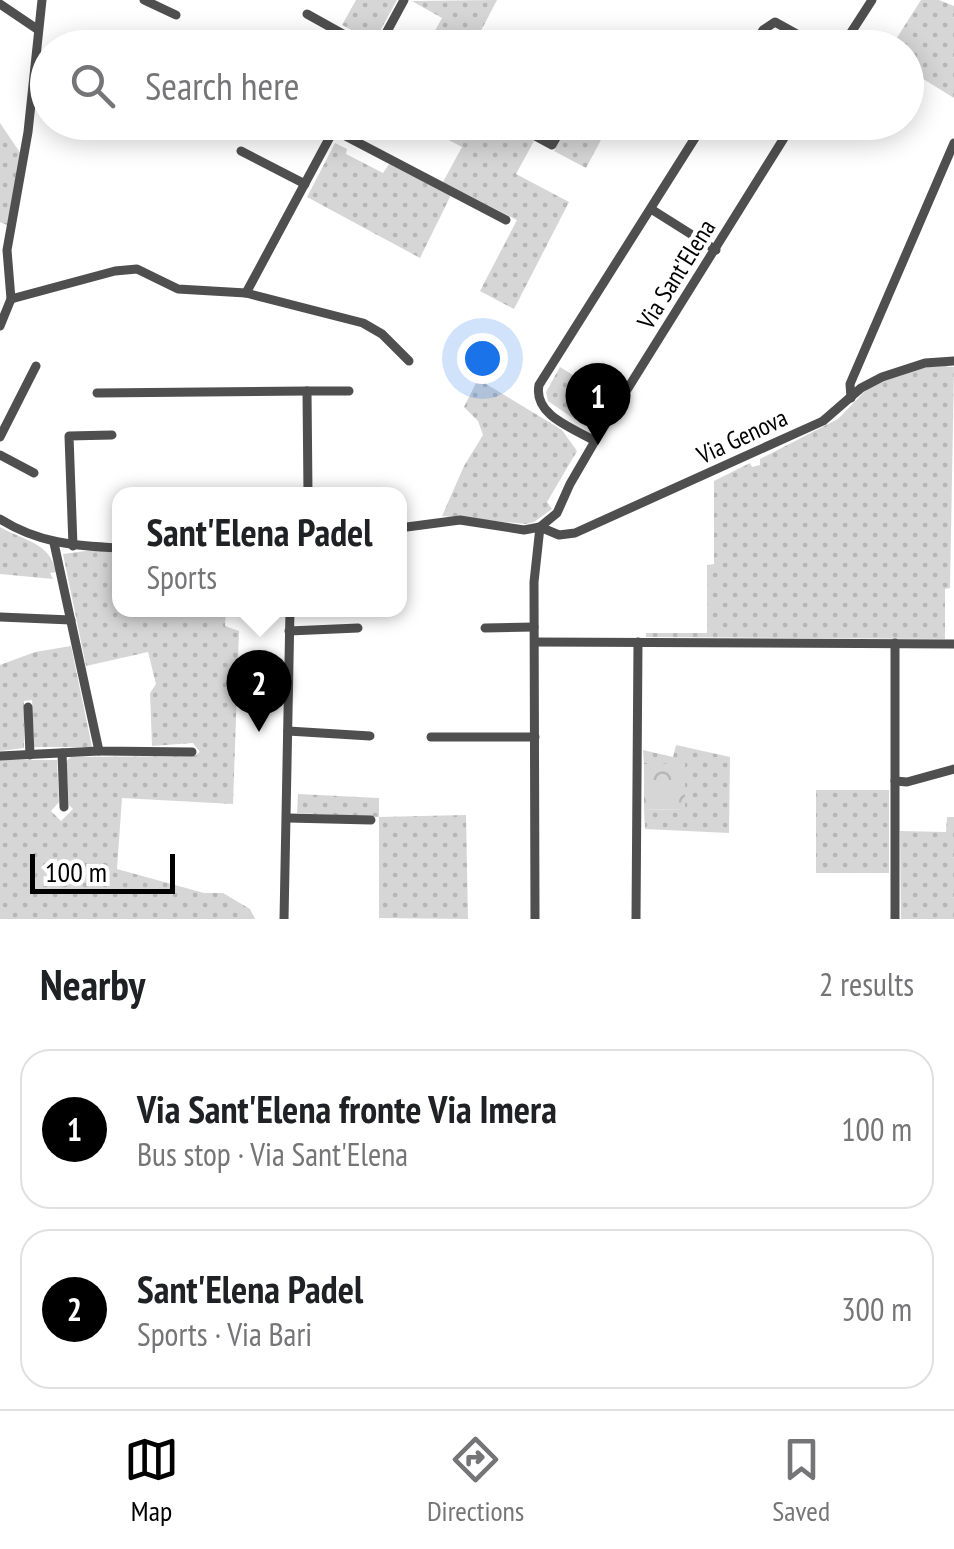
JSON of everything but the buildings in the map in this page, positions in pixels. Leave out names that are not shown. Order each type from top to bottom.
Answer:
[{"type":"street","points":[[0,4],[37,30],[42,0]]},
{"type":"street","points":[[144,0],[176,15]]},
{"type":"street","points":[[388,30],[404,0]]},
{"type":"street","points":[[853,30],[872,0]]},
{"type":"street","points":[[307,14],[336,30]]},
{"type":"street","points":[[763,30],[775,22],[789,30]]},
{"type":"street","points":[[0,326],[11,299],[7,250],[30,106]]},
{"type":"street","points":[[246,293],[328,140]]},
{"type":"street","points":[[361,140],[506,220]]},
{"type":"street","points":[[595,441],[543,410],[538,398],[539,385],[694,140]]},
{"type":"street","name":"Via Sant'Elena","points":[[540,527],[557,514],[595,441],[783,140]]},
{"type":"street","points":[[851,398],[850,384],[954,143]]},
{"type":"street","points":[[241,150],[304,184]]},
{"type":"street","points":[[651,210],[716,250]]},
{"type":"street","points":[[11,299],[137,269],[178,289],[246,293],[363,323],[382,334],[409,361]]},
{"type":"street","name":"Via Genova","points":[[540,527],[559,535],[575,533],[823,420],[872,381],[925,363],[954,361]]},
{"type":"street","points":[[0,438],[36,366]]},
{"type":"street","points":[[97,393],[348,390]]},
{"type":"street","points":[[308,391],[308,487]]},
{"type":"street","points":[[73,546],[69,436],[112,436]]},
{"type":"street","points":[[0,455],[34,472]]},
{"type":"street","points":[[0,520],[54,543],[112,548]]},
{"type":"street","points":[[407,527],[460,520],[524,530],[540,527],[534,582],[535,919]]},
{"type":"street","points":[[54,543],[99,751]]},
{"type":"street","points":[[0,617],[71,620]]},
{"type":"street","points":[[284,919],[290,617]]},
{"type":"street","points":[[486,628],[534,627]]},
{"type":"street","points":[[289,631],[358,628]]},
{"type":"street","points":[[535,642],[954,644]]},
{"type":"street","points":[[636,919],[638,642]]},
{"type":"street","points":[[895,643],[895,919]]},
{"type":"street","points":[[28,707],[30,755]]},
{"type":"street","points":[[288,731],[370,736]]},
{"type":"street","points":[[431,737],[535,738]]},
{"type":"street","points":[[0,756],[192,752]]},
{"type":"street","points":[[62,753],[64,807]]},
{"type":"street","points":[[895,781],[906,782],[954,769]]},
{"type":"street","points":[[288,818],[372,820]]},
{"type":"green space","points":[[356,0],[397,0],[381,30],[351,30],[342,25]]},
{"type":"green space","points":[[497,0],[481,30],[435,30],[442,18],[412,1]]},
{"type":"green space","points":[[921,0],[939,0],[954,6],[954,98],[924,79],[924,30],[902,30]]},
{"type":"green space","points":[[0,123],[21,154],[7,225],[0,222]]},
{"type":"green space","points":[[449,140],[532,140],[516,174],[569,202],[514,309],[480,291],[517,220],[443,182],[462,147]]},
{"type":"green space","points":[[560,140],[601,140],[586,168],[554,151]]},
{"type":"green space","points":[[335,143],[347,149],[346,154],[383,173],[389,164],[451,195],[420,258],[307,197]]},
{"type":"green space","points":[[560,367],[612,399],[595,422],[580,423],[548,401],[546,392]]},
{"type":"green space","points":[[954,367],[950,588],[945,589],[945,639],[646,637],[646,633],[707,633],[707,565],[714,564],[714,481],[750,463],[752,467],[760,465],[760,459],[838,419],[866,390],[880,382],[920,368]]},
{"type":"green space","points":[[478,379],[562,430],[577,451],[547,502],[552,509],[534,522],[442,516],[483,435],[478,421],[464,407]]},
{"type":"green space","points":[[0,527],[42,548],[53,562],[53,579],[0,574]]},
{"type":"green space","points":[[93,550],[112,553],[112,617],[226,617],[225,626],[239,631],[233,804],[122,798],[117,869],[204,893],[223,893],[250,909],[255,919],[0,919],[0,760],[57,760],[59,802],[51,811],[61,821],[73,809],[69,805],[66,761],[71,757],[195,756],[200,752],[193,743],[152,746],[150,693],[156,684],[148,652],[86,666],[63,554]]},
{"type":"green space","points":[[71,646],[92,747],[34,747],[32,700],[24,701],[24,748],[0,751],[0,665],[35,652]]},
{"type":"green space","points":[[676,745],[730,757],[729,833],[645,829],[644,810],[685,809],[685,764],[644,764],[643,750],[673,757]]},
{"type":"green space","points":[[685,763],[685,809],[644,810],[644,764]]},
{"type":"green space","points":[[816,790],[889,790],[889,873],[816,873]]},
{"type":"green space","points":[[298,794],[379,798],[379,817],[297,813]]},
{"type":"green space","points":[[466,815],[468,919],[379,918],[379,817]]},
{"type":"green space","points":[[947,817],[954,817],[954,919],[901,919],[900,831],[946,832]]},
{"type":"place","name":"Via Sant'Elena fronte Via Imera","points":[[598,445]]},
{"type":"place","name":"Sant'Elena Padel","points":[[259,732]]}]
